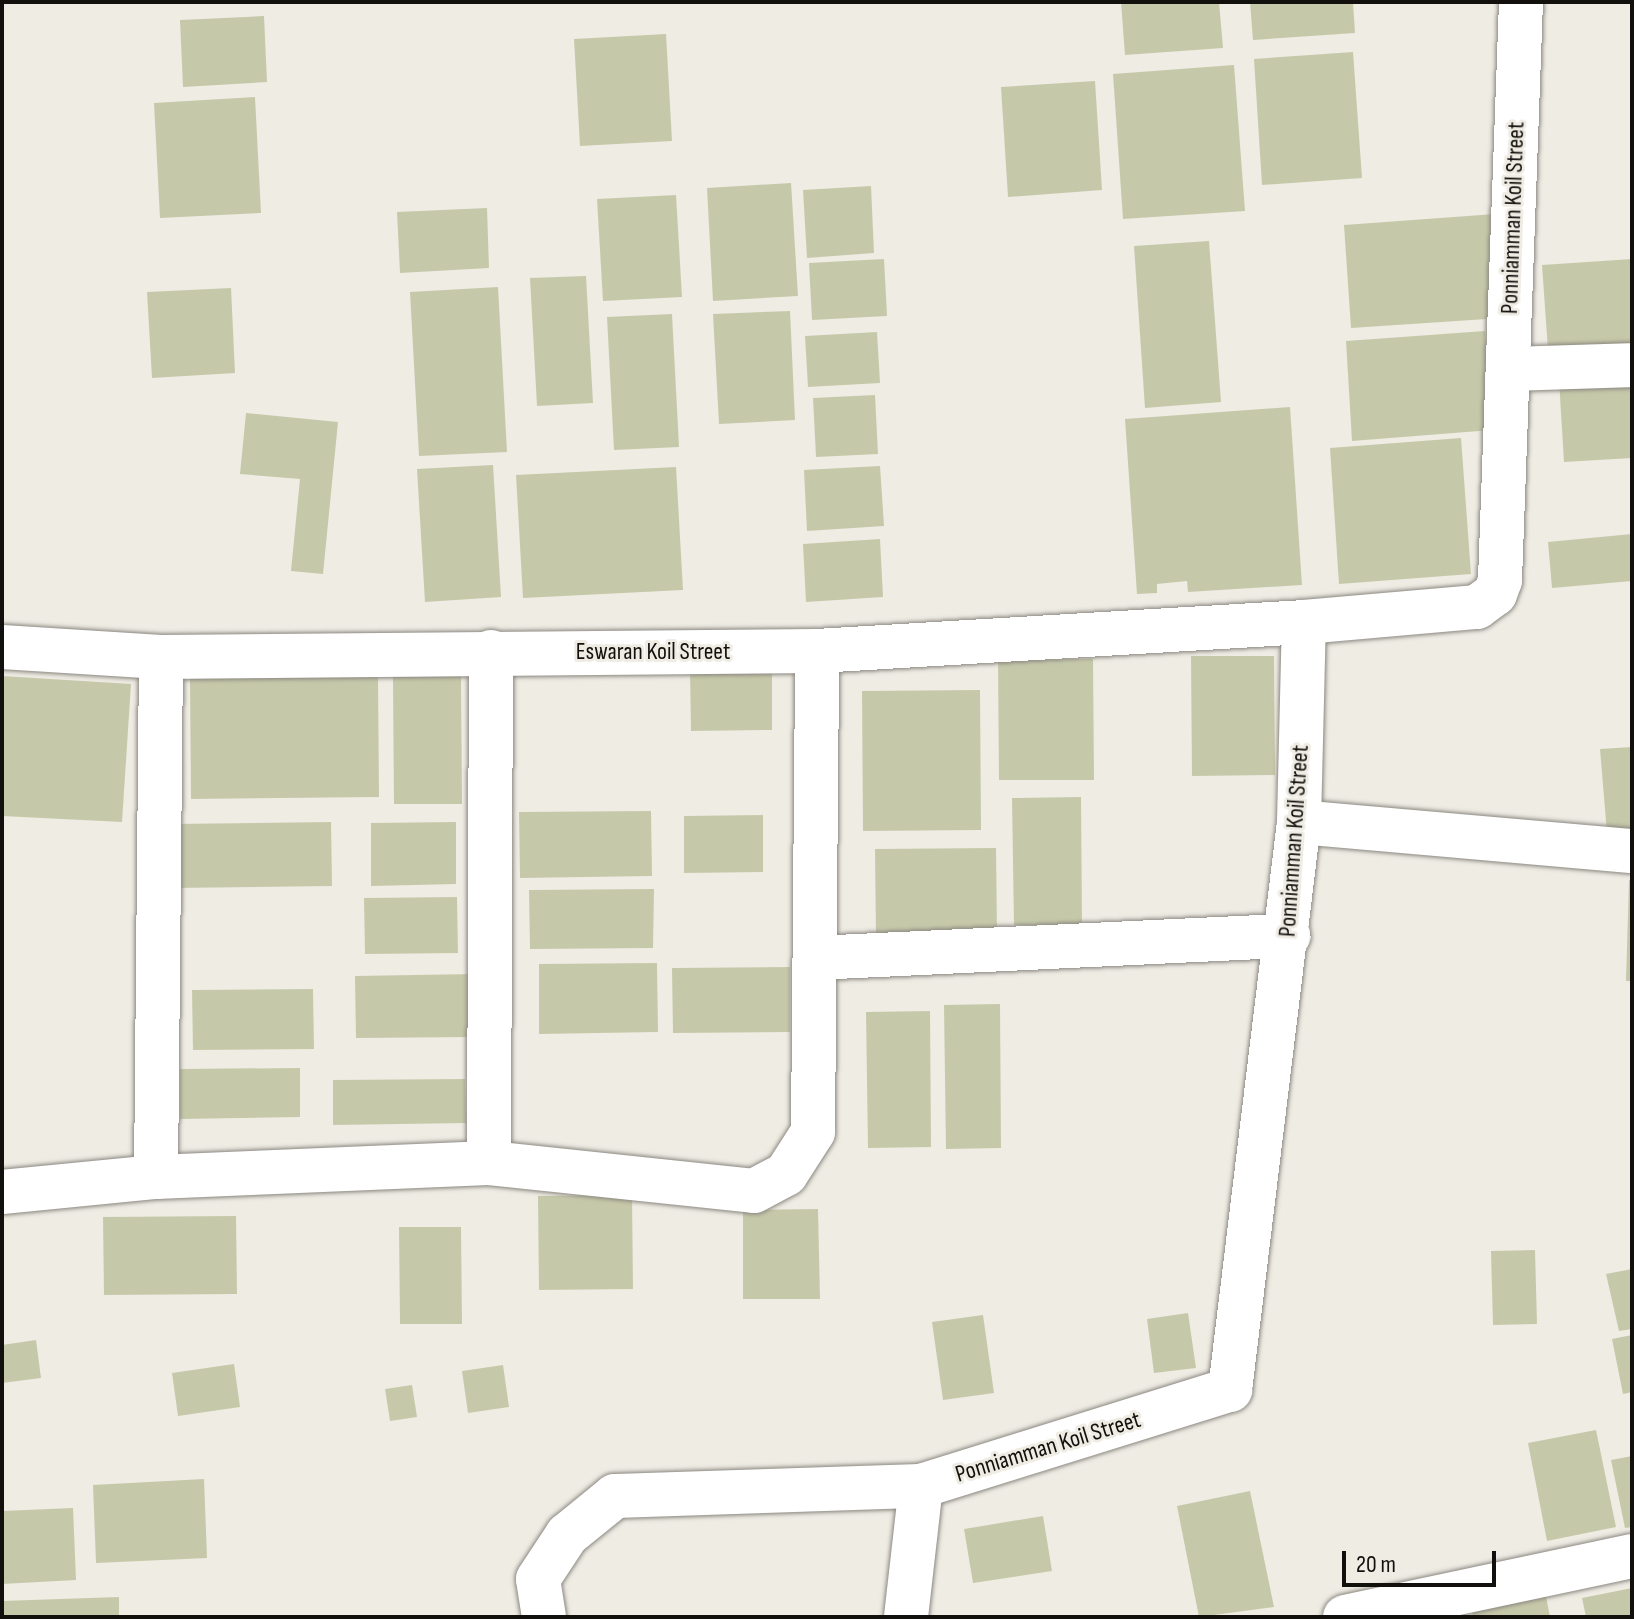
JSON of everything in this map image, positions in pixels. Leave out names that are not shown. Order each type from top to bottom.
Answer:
[{"type":"street","name":"Ponniamman Koil Street","points":[[921,1486],[1230,1390],[1288,936],[1299,822],[1304,622],[1477,607],[1495,594],[1500,580],[1521,2]]},
{"type":"street","points":[[1508,369],[1632,365]]},
{"type":"street","name":"Eswaran Koil Street","points":[[2,647],[161,657],[817,651],[1304,622]]},
{"type":"street","points":[[2,1192],[156,1177],[489,1163],[754,1191],[786,1174],[813,1132],[817,651]]},
{"type":"street","points":[[489,1163],[491,652]]},
{"type":"street","points":[[156,1177],[161,657]]},
{"type":"street","points":[[1299,822],[1632,851]]},
{"type":"street","points":[[815,958],[1288,936]]},
{"type":"street","points":[[544,1617],[538,1579],[567,1535],[615,1496],[921,1486],[906,1617]]},
{"type":"street","points":[[1345,1617],[1632,1556]]},
{"type":"building","points":[[1121,2],[1219,2],[1223,48],[1125,55]]},
{"type":"building","points":[[1250,2],[1353,2],[1355,33],[1253,40]]},
{"type":"building","points":[[264,16],[267,82],[183,87],[180,20]]},
{"type":"building","points":[[666,34],[672,141],[580,146],[574,39]]},
{"type":"building","points":[[1353,52],[1362,178],[1262,185],[1254,59]]},
{"type":"building","points":[[1234,65],[1245,211],[1123,219],[1113,74]]},
{"type":"building","points":[[1095,81],[1102,190],[1008,197],[1001,87]]},
{"type":"building","points":[[255,97],[261,213],[160,218],[154,103]]},
{"type":"building","points":[[791,183],[798,296],[713,301],[707,188]]},
{"type":"building","points":[[871,186],[874,253],[807,258],[803,190]]},
{"type":"building","points":[[676,195],[682,297],[603,301],[597,199]]},
{"type":"building","points":[[487,208],[489,268],[400,273],[397,212]]},
{"type":"building","points":[[1495,214],[1502,318],[1351,328],[1344,225]]},
{"type":"building","points":[[1209,241],[1221,402],[1145,408],[1134,246]]},
{"type":"building","points":[[884,259],[887,316],[812,320],[809,263]]},
{"type":"building","points":[[1632,259],[1632,344],[1548,350],[1542,265]]},
{"type":"building","points":[[586,276],[593,403],[537,406],[530,278]]},
{"type":"building","points":[[498,287],[507,452],[419,456],[410,292]]},
{"type":"building","points":[[231,288],[235,373],[152,378],[147,292]]},
{"type":"building","points":[[790,311],[795,420],[719,424],[713,314]]},
{"type":"building","points":[[672,314],[679,447],[614,450],[607,317]]},
{"type":"building","points":[[1485,331],[1492,430],[1352,441],[1346,341]]},
{"type":"building","points":[[877,332],[880,383],[808,387],[805,336]]},
{"type":"building","points":[[1632,376],[1632,458],[1564,462],[1559,380]]},
{"type":"building","points":[[875,395],[878,454],[816,457],[813,398]]},
{"type":"building","points":[[1290,407],[1302,585],[1188,592],[1187,581],[1157,584],[1157,593],[1137,594],[1125,419]]},
{"type":"building","points":[[246,413],[338,422],[323,574],[291,571],[300,479],[240,474]]},
{"type":"building","points":[[1461,438],[1471,574],[1339,584],[1330,448]]},
{"type":"building","points":[[493,465],[501,597],[425,602],[417,469]]},
{"type":"building","points":[[880,466],[884,526],[807,531],[804,470]]},
{"type":"building","points":[[676,467],[683,590],[523,598],[516,475]]},
{"type":"building","points":[[1632,534],[1632,581],[1552,588],[1548,542]]},
{"type":"building","points":[[880,539],[883,597],[806,602],[803,544]]},
{"type":"building","points":[[1191,656],[1274,656],[1275,775],[1192,776]]},
{"type":"building","points":[[1093,659],[1094,780],[999,780],[998,660]]},
{"type":"building","points":[[772,668],[772,730],[691,731],[690,669]]},
{"type":"building","points":[[2,676],[131,684],[122,822],[2,816]]},
{"type":"building","points":[[378,676],[379,797],[191,799],[190,677]]},
{"type":"building","points":[[461,676],[462,804],[394,804],[393,677]]},
{"type":"building","points":[[980,690],[981,830],[863,831],[862,691]]},
{"type":"building","points":[[1632,747],[1632,831],[1607,833],[1600,749]]},
{"type":"building","points":[[1081,797],[1082,925],[1014,925],[1012,798]]},
{"type":"building","points":[[651,811],[652,876],[520,878],[519,812]]},
{"type":"building","points":[[763,815],[763,872],[684,873],[684,816]]},
{"type":"building","points":[[331,822],[332,886],[172,888],[172,824]]},
{"type":"building","points":[[456,822],[456,884],[371,886],[371,823]]},
{"type":"building","points":[[996,848],[997,936],[876,937],[875,849]]},
{"type":"building","points":[[1629,880],[1632,880],[1632,981],[1626,981]]},
{"type":"building","points":[[654,889],[653,948],[530,949],[529,890]]},
{"type":"building","points":[[457,897],[458,953],[365,954],[364,898]]},
{"type":"building","points":[[657,963],[658,1032],[539,1034],[539,964]]},
{"type":"building","points":[[790,967],[790,1032],[673,1033],[672,968]]},
{"type":"building","points":[[474,974],[474,1037],[356,1038],[355,976]]},
{"type":"building","points":[[313,989],[314,1049],[193,1050],[192,990]]},
{"type":"building","points":[[1000,1004],[1001,1148],[946,1149],[944,1005]]},
{"type":"building","points":[[930,1011],[931,1147],[868,1148],[866,1012]]},
{"type":"building","points":[[300,1068],[300,1117],[180,1119],[180,1069]]},
{"type":"building","points":[[465,1079],[466,1123],[333,1125],[333,1080]]},
{"type":"building","points":[[632,1195],[633,1289],[539,1290],[538,1196]]},
{"type":"building","points":[[818,1209],[820,1299],[743,1299],[743,1210]]},
{"type":"building","points":[[236,1216],[237,1294],[104,1295],[103,1217]]},
{"type":"building","points":[[399,1227],[461,1227],[462,1324],[400,1324]]},
{"type":"building","points":[[1535,1250],[1537,1324],[1493,1325],[1491,1251]]},
{"type":"building","points":[[1632,1269],[1632,1329],[1619,1331],[1606,1274]]},
{"type":"building","points":[[1188,1313],[1196,1368],[1154,1373],[1147,1319]]},
{"type":"building","points":[[983,1315],[994,1393],[943,1400],[932,1322]]},
{"type":"building","points":[[1632,1335],[1632,1392],[1623,1394],[1612,1339]]},
{"type":"building","points":[[36,1340],[41,1378],[2,1383],[2,1345]]},
{"type":"building","points":[[234,1364],[240,1407],[178,1416],[172,1373]]},
{"type":"building","points":[[503,1365],[509,1407],[468,1413],[462,1371]]},
{"type":"building","points":[[412,1385],[417,1417],[390,1421],[385,1389]]},
{"type":"building","points":[[1596,1430],[1616,1527],[1547,1541],[1528,1443]]},
{"type":"building","points":[[1632,1456],[1632,1527],[1625,1528],[1611,1460]]},
{"type":"building","points":[[204,1479],[207,1558],[96,1563],[93,1485]]},
{"type":"building","points":[[1250,1491],[1274,1607],[1199,1617],[1177,1506]]},
{"type":"building","points":[[73,1508],[76,1580],[2,1584],[2,1511]]},
{"type":"building","points":[[1043,1516],[1052,1571],[973,1583],[964,1529]]},
{"type":"building","points":[[1632,1588],[1632,1617],[1586,1617],[1582,1598]]},
{"type":"building","points":[[1546,1596],[1550,1617],[1473,1617],[1472,1611]]},
{"type":"building","points":[[119,1597],[119,1617],[2,1617],[2,1601]]}]
